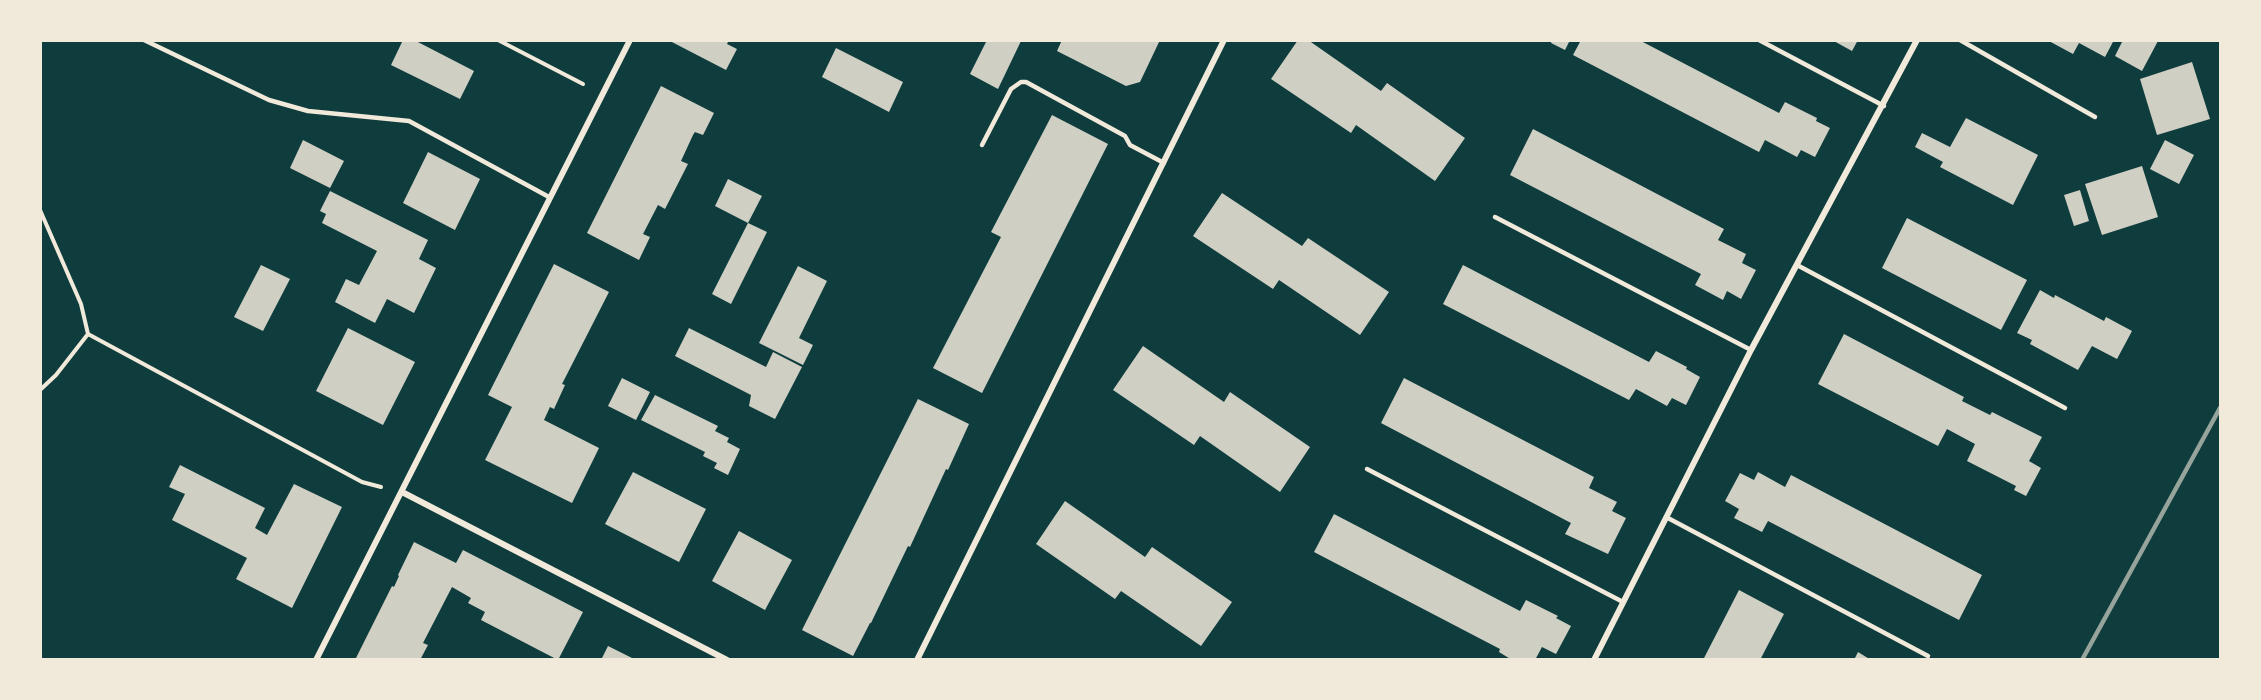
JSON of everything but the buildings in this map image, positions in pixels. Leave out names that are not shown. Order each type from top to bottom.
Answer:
[{"type":"street","points":[[316,660],[630,40]]},
{"type":"street","points":[[917,660],[1224,40]]},
{"type":"street","points":[[1594,660],[1751,350],[1884,106],[1917,40]]},
{"type":"street","points":[[402,492],[728,660]]},
{"type":"lane","points":[[144,40],[269,100],[308,111],[409,121],[549,197]]},
{"type":"lane","points":[[1759,40],[1884,106]]},
{"type":"lane","points":[[1960,40],[2095,117]]},
{"type":"lane","points":[[982,145],[1011,89],[1021,82],[1026,82],[1125,136],[1130,145],[1164,163]]},
{"type":"lane","points":[[1495,217],[1751,350]]},
{"type":"lane","points":[[1797,265],[2065,408]]},
{"type":"lane","points":[[1367,469],[1623,602]]},
{"type":"lane","points":[[1666,517],[1928,656]]},
{"type":"path","points":[[498,40],[602,93]]},
{"type":"path","points":[[40,210],[81,304],[88,334],[362,482],[402,492]]},
{"type":"path","points":[[40,390],[88,334]]},
{"type":"railway","points":[[2082,660],[2220,408]]}]
